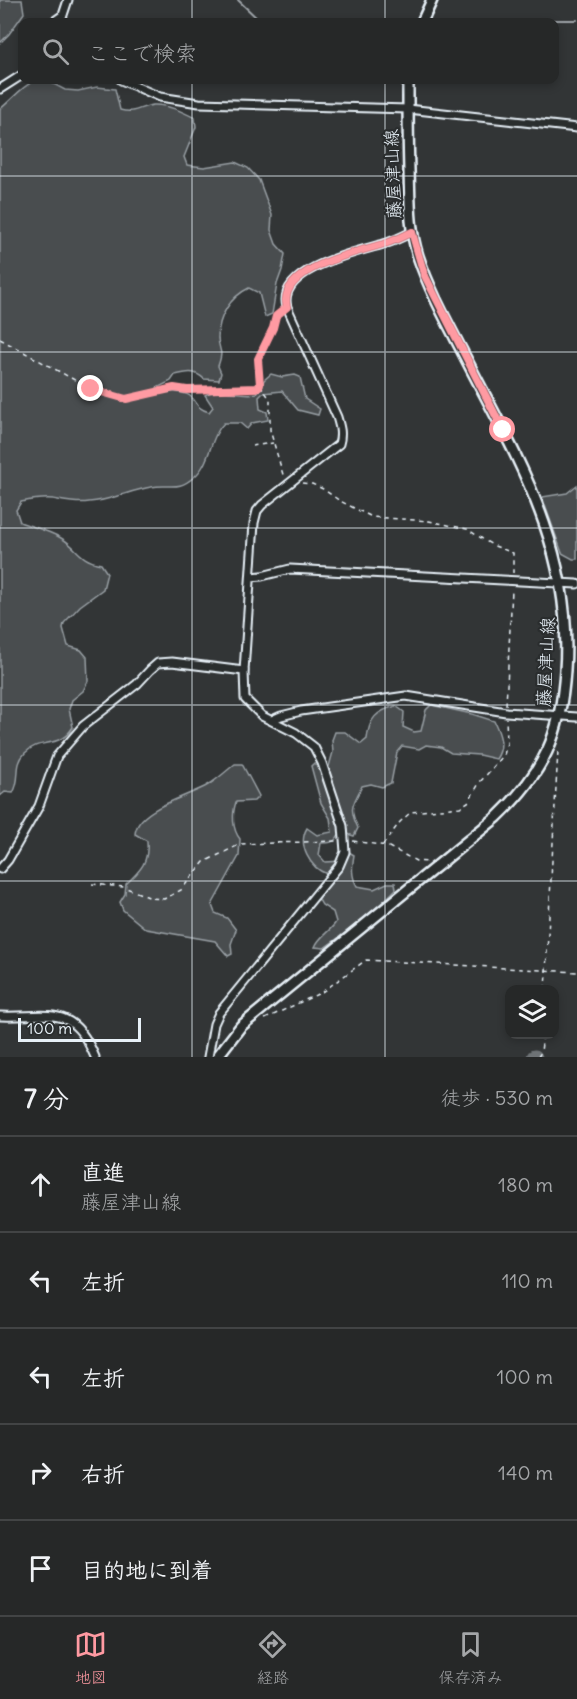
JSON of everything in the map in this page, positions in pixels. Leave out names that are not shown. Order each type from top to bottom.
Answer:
[{"type":"main road","points":[[424,18],[432,0]]},
{"type":"main road","name":"藤屋津山線","points":[[217,1057],[241,1026],[497,817],[520,795],[546,757],[555,735],[559,716],[564,690],[567,639],[561,583],[549,532],[535,498],[424,274],[412,232],[408,84]]},
{"type":"street","points":[[59,18],[63,15],[68,0]]},
{"type":"street","points":[[0,89],[18,78]]},
{"type":"street","points":[[130,84],[160,97],[199,103],[408,109],[577,128]]},
{"type":"street","points":[[208,1057],[214,1024],[219,1013],[339,866],[345,852],[346,841],[340,816],[322,763],[314,747],[306,739],[258,713],[246,699],[244,671],[254,523],[257,511],[339,444],[341,430],[287,307],[286,291],[315,268],[334,258],[388,243],[412,232]]},
{"type":"street","points":[[251,577],[290,569],[577,584]]},
{"type":"street","points":[[0,869],[8,860],[39,806],[57,756],[83,726],[137,684],[150,669],[163,662],[244,671]]},
{"type":"street","points":[[272,720],[301,711],[406,696],[506,712],[577,717]]},
{"type":"street","points":[[0,1016],[43,1014],[63,1017],[84,1035],[95,1057]]},
{"type":"path","points":[[287,307],[276,316],[273,328],[258,359],[260,385],[270,399],[270,430],[281,472],[289,483],[312,484],[372,517],[429,521],[474,532],[492,544],[513,553],[506,712],[507,743],[504,755],[480,782],[468,802],[460,807],[411,812],[383,844]]},
{"type":"path","points":[[0,339],[91,389],[126,399],[174,388],[253,390],[260,385]]},
{"type":"path","points":[[252,446],[274,443]]},
{"type":"path","points":[[545,985],[557,778],[558,739],[555,735]]},
{"type":"path","points":[[92,884],[124,887],[151,898],[164,899],[181,890],[204,862],[241,844],[346,841],[383,844],[416,861],[430,862],[437,866]]},
{"type":"path","points":[[262,1020],[322,992],[366,960],[577,972]]},
{"type":"path","points":[[538,1057],[543,1039]]},
{"type":"shaded area","points":[[0,0],[22,0],[24,13],[0,43]]},
{"type":"shaded area","points":[[30,84],[54,84],[65,90],[78,91],[97,87],[115,89],[120,110],[134,111],[153,105],[169,107],[195,118],[196,127],[184,157],[187,165],[204,167],[235,162],[248,168],[259,180],[272,215],[271,230],[276,244],[285,254],[272,314],[265,317],[259,293],[249,288],[242,292],[226,308],[220,323],[218,338],[221,354],[218,366],[221,373],[219,380],[204,379],[194,373],[179,374],[157,388],[160,393],[187,394],[199,407],[209,412],[213,407],[205,395],[211,392],[257,393],[264,380],[271,374],[282,377],[295,375],[300,377],[305,399],[320,409],[318,415],[298,410],[282,391],[263,393],[259,397],[260,409],[267,412],[268,420],[252,423],[247,429],[240,423],[224,423],[215,436],[204,465],[188,482],[178,486],[143,488],[113,498],[84,503],[53,499],[21,502],[16,510],[20,522],[61,538],[87,559],[101,564],[107,573],[103,589],[80,606],[64,623],[63,628],[68,646],[81,650],[87,657],[88,681],[83,691],[72,700],[69,709],[73,727],[62,739],[37,745],[25,753],[19,763],[16,788],[13,793],[5,792],[0,796],[0,109]]},
{"type":"shaded area","points":[[577,485],[577,559],[573,559],[562,553],[542,497],[567,493]]},
{"type":"shaded area","points":[[431,705],[494,721],[501,740],[499,754],[496,759],[451,753],[441,747],[426,745],[419,749],[402,746],[397,752],[391,783],[382,787],[371,784],[362,786],[352,810],[358,828],[354,836],[348,834],[338,836],[331,842],[321,843],[319,855],[325,862],[343,861],[349,852],[354,855],[352,871],[357,886],[374,889],[387,883],[395,883],[396,889],[334,941],[324,948],[315,947],[336,922],[333,912],[322,905],[318,898],[330,882],[327,874],[315,867],[304,848],[304,835],[307,828],[317,835],[332,832],[330,818],[321,803],[311,766],[314,763],[320,770],[328,770],[335,732],[345,732],[361,744],[367,739],[375,717],[383,710],[396,706],[404,712],[403,727],[414,732],[421,731],[426,710]]},
{"type":"shaded area","points":[[235,764],[242,764],[259,796],[254,801],[236,802],[234,821],[235,831],[240,839],[239,856],[212,905],[215,913],[227,918],[236,930],[231,944],[232,954],[228,956],[215,941],[146,929],[123,910],[120,902],[125,894],[126,884],[140,870],[147,855],[147,841],[135,834],[144,817],[165,804],[208,785]]},
{"type":"waterway","points":[[238,0],[257,18]]},
{"type":"waterway","points":[[559,20],[577,20]]},
{"type":"route","points":[[91,389],[126,399],[174,388],[253,390],[260,385],[258,359],[273,328],[276,316],[287,307],[286,291],[292,284],[334,258],[388,243],[412,232],[424,274],[503,430]]}]
